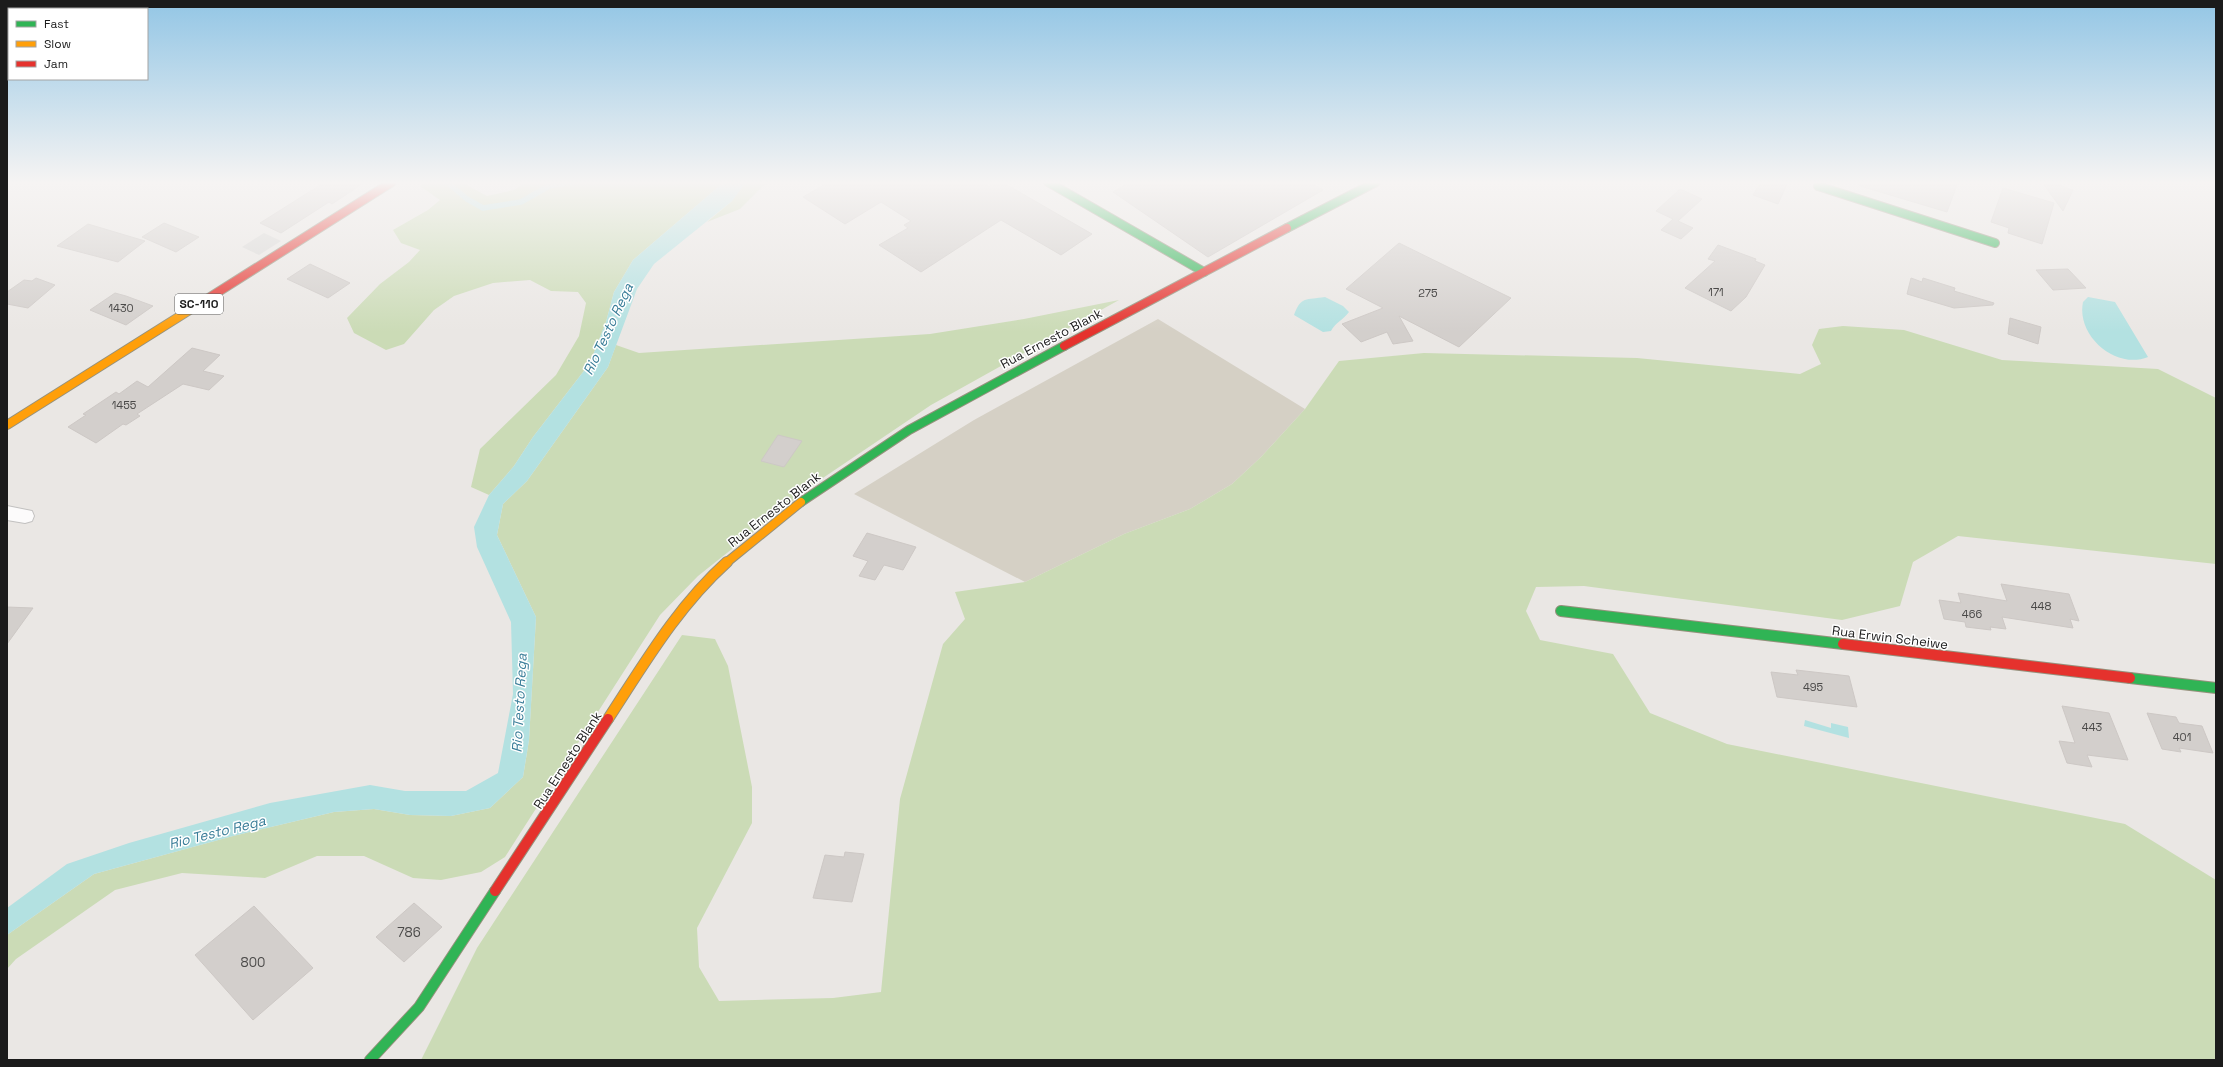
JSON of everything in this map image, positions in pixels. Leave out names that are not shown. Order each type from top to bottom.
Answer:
[{"type":"street","name":"SC-110","points":[[7,426],[313,232]]},
{"type":"street","points":[[1134,232],[1204,272]]},
{"type":"street","name":"Rua Ernesto Blank","points":[[370,1060],[382,1050],[419,1007],[665,633],[696,592],[727,562],[807,497],[909,430],[1004,376],[1281,232]]},
{"type":"street","points":[[1960,232],[1995,243]]},
{"type":"street","points":[[7,513],[25,516]]},
{"type":"street","name":"Rua Erwin Scheiwe","points":[[1561,611],[2216,688]]},
{"type":"shaded area","points":[[264,233],[281,241],[259,255],[242,247]]},
{"type":"shaded area","points":[[1158,319],[1305,409],[1261,457],[1232,484],[1190,509],[1124,534],[1025,582],[854,494],[974,420]]},
{"type":"green space","points":[[394,232],[666,232],[633,260],[614,292],[606,322],[590,363],[533,437],[514,466],[489,495],[471,487],[480,449],[556,375],[579,336],[586,303],[578,292],[551,291],[530,280],[493,283],[454,296],[434,310],[404,344],[386,350],[354,333],[347,318],[380,284],[409,262],[420,250],[401,243]]},
{"type":"green space","points":[[1119,300],[931,405],[811,486],[698,576],[660,615],[505,857],[481,872],[441,880],[413,878],[364,856],[317,856],[265,878],[182,873],[115,890],[16,959],[7,969],[7,935],[94,874],[233,836],[334,812],[374,809],[410,815],[451,816],[490,808],[523,777],[529,740],[536,617],[497,535],[503,504],[527,481],[608,367],[616,345],[639,353],[930,334],[1024,319]]},
{"type":"green space","points":[[1843,326],[1904,330],[2002,360],[2158,369],[2216,398],[2216,564],[1958,536],[1913,562],[1900,606],[1842,620],[1584,586],[1536,587],[1526,611],[1540,640],[1613,654],[1650,713],[1727,744],[2125,824],[2216,880],[2216,1060],[421,1060],[477,948],[682,635],[715,639],[728,666],[752,787],[752,823],[697,928],[699,967],[719,1001],[833,998],[881,992],[900,799],[943,644],[965,619],[955,592],[1025,582],[1124,534],[1190,509],[1232,484],[1261,457],[1305,409],[1339,361],[1424,353],[1637,358],[1800,374],[1821,364],[1812,345],[1819,329]]},
{"type":"water","name":"Rio Testo Rega","points":[[666,232],[694,232],[654,264],[637,289],[608,367],[527,481],[503,504],[497,535],[536,617],[529,740],[523,777],[490,808],[451,816],[410,815],[374,809],[334,812],[233,836],[94,874],[7,935],[7,908],[67,864],[129,843],[270,803],[370,785],[405,791],[466,791],[498,773],[513,694],[511,622],[477,547],[474,527],[489,495],[514,466],[533,437],[590,363],[606,322],[614,292],[633,260]]},
{"type":"water","points":[[1325,297],[1343,306],[1349,312],[1331,331],[1323,332],[1294,315],[1299,305],[1305,300]]},
{"type":"water","points":[[2088,297],[2115,302],[2148,357],[2136,360],[2123,359],[2101,347],[2092,338],[2082,315],[2083,302]]},
{"type":"water","points":[[1805,720],[1831,728],[1831,723],[1848,727],[1849,738],[1804,726]]},
{"type":"building","points":[[77,232],[114,232],[145,241],[118,262],[57,246]]},
{"type":"building","points":[[150,232],[186,232],[199,237],[176,252],[142,237]]},
{"type":"building","points":[[902,232],[983,232],[921,272],[879,245]]},
{"type":"building","points":[[1021,232],[1088,232],[1092,234],[1061,255]]},
{"type":"building","points":[[1171,232],[1251,232],[1208,257]]},
{"type":"building","points":[[1665,232],[1689,232],[1681,239]]},
{"type":"building","points":[[2008,232],[2046,232],[2042,244],[2008,233]]},
{"type":"building","points":[[1399,243],[1511,298],[1459,347],[1399,316],[1413,341],[1393,344],[1387,332],[1361,342],[1342,324],[1383,308],[1346,289]]},
{"type":"building","points":[[1718,245],[1756,259],[1755,261],[1765,265],[1746,297],[1731,311],[1685,288],[1715,261],[1708,259]]},
{"type":"building","points":[[310,264],[350,283],[328,298],[287,279]]},
{"type":"building","points":[[2068,269],[2086,288],[2053,290],[2036,270]]},
{"type":"building","points":[[36,278],[55,285],[28,308],[7,304],[7,292],[24,280],[32,281]]},
{"type":"building","points":[[1911,278],[1922,282],[1923,278],[1955,288],[1954,291],[1994,303],[1993,305],[1954,308],[1907,294]]},
{"type":"building","points":[[115,293],[153,306],[126,325],[90,310]]},
{"type":"building","points":[[2010,318],[2041,327],[2038,344],[2008,334]]},
{"type":"building","points":[[192,348],[220,355],[203,371],[224,376],[209,390],[183,384],[137,414],[140,416],[126,425],[123,424],[96,443],[68,427],[86,415],[83,414],[116,392],[119,394],[137,381],[148,387]]},
{"type":"building","points":[[778,435],[802,441],[784,467],[761,461]]},
{"type":"building","points":[[867,533],[916,547],[903,570],[884,565],[875,580],[859,576],[868,561],[853,556]]},
{"type":"building","points":[[2001,584],[2069,594],[2079,621],[2070,619],[2073,628],[2002,617],[2006,629],[1990,627],[1991,630],[1966,627],[1965,622],[1944,619],[1939,600],[1961,603],[1958,593],[2007,601]]},
{"type":"building","points":[[7,607],[33,608],[7,644]]},
{"type":"building","points":[[1796,670],[1849,676],[1857,707],[1777,697],[1771,672],[1798,675]]},
{"type":"building","points":[[2062,706],[2109,713],[2128,760],[2087,755],[2092,767],[2067,763],[2059,741],[2075,743]]},
{"type":"building","points":[[2147,713],[2176,717],[2179,723],[2202,726],[2213,753],[2179,748],[2181,752],[2162,749]]},
{"type":"building","points":[[845,852],[864,854],[852,902],[813,898],[825,855],[844,857]]},
{"type":"building","points":[[414,903],[442,927],[404,962],[376,937]]},
{"type":"building","points":[[254,906],[313,968],[253,1020],[195,955]]},
{"type":"traffic: fast","points":[[1134,232],[1204,272]]},
{"type":"traffic: fast","points":[[1960,232],[1995,243]]},
{"type":"traffic: fast","points":[[801,502],[909,430],[1064,346]]},
{"type":"traffic: fast","points":[[1561,611],[1843,644]]},
{"type":"traffic: fast","points":[[2130,678],[2216,688]]},
{"type":"traffic: fast","points":[[370,1060],[419,1007],[495,891]]},
{"type":"traffic: slow","points":[[7,425],[196,306]]},
{"type":"traffic: slow","points":[[608,719],[672,621],[697,591],[734,556],[801,502]]},
{"type":"traffic: jam","points":[[196,306],[313,232]]},
{"type":"traffic: jam","points":[[1064,346],[1280,232]]},
{"type":"traffic: jam","points":[[1843,644],[2130,678]]},
{"type":"traffic: jam","points":[[495,891],[608,719]]}]
